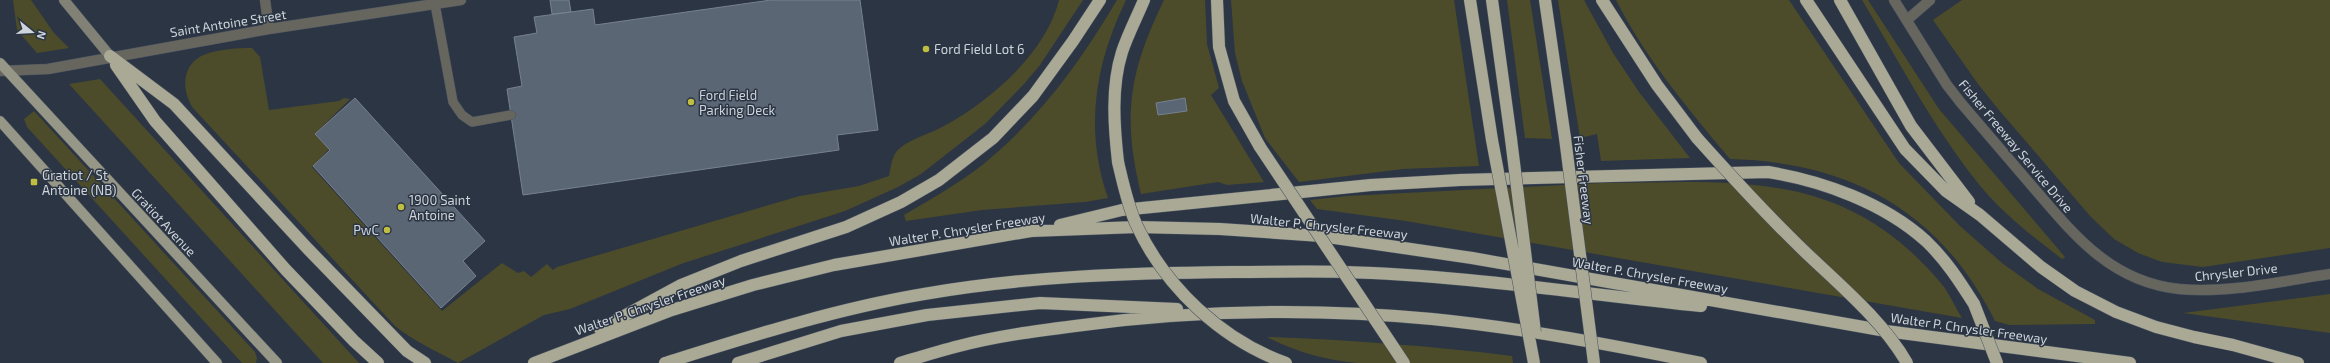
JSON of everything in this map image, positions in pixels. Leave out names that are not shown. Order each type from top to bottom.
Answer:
[{"type":"highway","points":[[554,354],[681,285],[741,261],[846,228],[901,202],[939,180],[993,138],[1033,96],[1074,41],[1100,0]]},
{"type":"highway","points":[[1144,0],[1122,53],[1114,95],[1114,132],[1118,162],[1137,226],[1154,256],[1188,300],[1226,333],[1271,358],[1286,363]]},
{"type":"highway","points":[[1217,0],[1220,47],[1234,100],[1260,147],[1404,363]]},
{"type":"highway","points":[[1470,0],[1492,140],[1534,363]]},
{"type":"highway","points":[[1492,0],[1539,363]]},
{"type":"highway","name":"Fisher Freeway","points":[[1545,0],[1565,138],[1594,363]]},
{"type":"highway","points":[[1602,0],[1657,85],[1697,138],[1745,192],[1861,305],[1901,352],[1907,363]]},
{"type":"highway","points":[[1806,0],[1905,149],[1946,192],[1980,215],[2041,267],[2075,291],[2116,312],[2156,327],[2233,345],[2298,363]]},
{"type":"highway","points":[[1840,0],[1911,126],[1951,180],[1980,215]]},
{"type":"highway","points":[[110,56],[155,121],[286,270],[354,341],[378,363]]},
{"type":"highway","points":[[110,56],[174,104],[308,249],[406,351],[424,363]]},
{"type":"highway","points":[[1031,232],[1122,210],[1371,185],[1460,180],[1768,172],[1790,176],[1840,191],[1900,222],[1925,241],[1941,256],[1955,273],[1974,304],[1997,363]]},
{"type":"highway","name":"Walter P. Chrysler Freeway","points":[[534,363],[554,354],[672,310],[786,276],[834,265],[1031,232],[1137,227],[1220,228],[1321,236],[1472,258],[1948,341],[2130,363]]},
{"type":"highway","points":[[665,363],[799,321],[848,309],[925,294],[1050,278],[1122,275],[1345,272],[1457,280],[1796,315]]},
{"type":"highway","points":[[738,363],[812,339],[872,324],[927,315],[1040,303],[1254,312],[1347,313],[1438,320],[1558,336],[1701,363]]},
{"type":"highway","points":[[900,363],[960,345],[1043,330],[1127,319],[1254,312]]},
{"type":"main road","name":"Gratiot Avenue","points":[[2,68],[277,363]]},
{"type":"main road","points":[[0,121],[217,363]]},
{"type":"street","points":[[64,0],[110,56]]},
{"type":"street","points":[[265,0],[269,29]]},
{"type":"street","name":"Saint Antoine Street","points":[[2,68],[48,69],[110,56],[269,29],[461,0]]},
{"type":"street","name":"Fisher Freeway Service Drive","points":[[1894,0],[1947,85],[2070,231],[2096,255],[2109,264],[2145,281]]},
{"type":"street","points":[[1907,20],[1930,0]]},
{"type":"street","name":"Chrysler Drive","points":[[2145,281],[2178,289],[2209,290],[2330,274]]},
{"type":"lane","points":[[436,4],[453,102],[462,115],[472,122],[511,115]]},
{"type":"shaded area","points":[[13,0],[31,0],[54,33],[69,48],[37,53],[17,30]]},
{"type":"shaded area","points":[[1059,0],[1083,0],[1040,65],[1024,84],[985,124],[921,174],[898,187],[845,211],[681,264],[570,309],[544,315],[458,363],[417,341],[395,326],[193,108],[186,93],[185,85],[188,70],[198,58],[217,51],[252,48],[260,57],[269,110],[339,101],[344,98],[350,99],[315,134],[329,149],[312,167],[442,311],[502,263],[518,273],[524,271],[531,277],[547,264],[553,270],[557,267],[800,196],[859,186],[889,176],[891,164],[900,148],[910,141],[939,129],[962,116],[1014,74],[1042,39],[1052,20]]},
{"type":"shaded area","points":[[1117,0],[1126,0],[1115,24],[1107,48],[1100,73],[1096,97],[1096,147],[1108,198],[1085,202],[982,210],[906,221],[904,215],[933,198],[981,166],[1021,130],[1073,68]]},
{"type":"shaded area","points":[[1164,0],[1205,0],[1207,44],[1219,88],[1211,95],[1264,182],[1227,185],[1218,182],[1141,194],[1135,166],[1132,141],[1132,95],[1136,72],[1143,50]]},
{"type":"shaded area","points":[[1231,0],[1454,0],[1479,166],[1403,169],[1299,182],[1265,138],[1242,81],[1235,53]]},
{"type":"shaded area","points":[[1507,0],[1530,0],[1552,139],[1525,138]]},
{"type":"shaded area","points":[[1558,0],[1584,0],[1613,53],[1639,92],[1690,158],[1601,161],[1597,134],[1580,138]]},
{"type":"shaded area","points":[[1616,0],[1789,0],[1899,163],[1960,226],[2002,263],[2038,289],[2095,320],[2095,324],[2009,325],[1995,321],[1973,283],[1948,250],[1919,223],[1888,200],[1853,183],[1815,170],[1774,162],[1730,159],[1668,83],[1641,43]]},
{"type":"shaded area","points":[[1862,0],[1868,0],[1939,109],[2065,257],[2062,259],[2014,221],[1996,204],[1970,173],[1921,100]]},
{"type":"shaded area","points":[[1962,0],[2330,0],[2330,248],[2203,267],[2162,262],[2138,253],[2114,239],[2091,217],[1998,109],[1978,84],[1933,20]]},
{"type":"shaded area","points":[[100,79],[359,363],[323,363],[69,84]]},
{"type":"shaded area","points":[[34,111],[255,352],[257,358],[256,363],[242,363],[27,127],[24,119]]},
{"type":"shaded area","points":[[1698,182],[1743,184],[1785,189],[1826,200],[1865,218],[1903,245],[1940,282],[1962,318],[1406,221],[1317,209],[1310,200],[1347,196],[1602,183]]},
{"type":"shaded area","points":[[2330,294],[2330,333],[2183,313]]},
{"type":"shaded area","points":[[1267,337],[1390,344],[1481,352],[1512,356],[1513,363],[1358,363],[1334,360],[1300,351]]},
{"type":"building","points":[[550,0],[569,0],[571,12],[552,14]]},
{"type":"building","name":"Ford Field Parking Deck","points":[[771,0],[860,0],[878,130],[837,135],[839,150],[523,195],[507,89],[522,86],[514,37],[537,33],[534,17],[593,9],[595,25]]},
{"type":"building","name":"1900 Saint Antoine","points":[[355,98],[485,241],[463,261],[476,276],[441,308],[313,166],[330,150],[315,134]]},
{"type":"building","points":[[1185,98],[1187,111],[1158,115],[1156,103]]},
{"type":"place","name":"Ford Field Lot 6","points":[[926,49]]},
{"type":"place","name":"Ford Field Parking Deck","points":[[691,102]]},
{"type":"place","name":"Gratiot / St Antoine (NB)","points":[[34,182]]},
{"type":"place","name":"1900 Saint Antoine","points":[[401,207]]},
{"type":"place","name":"PwC","points":[[387,230]]}]
